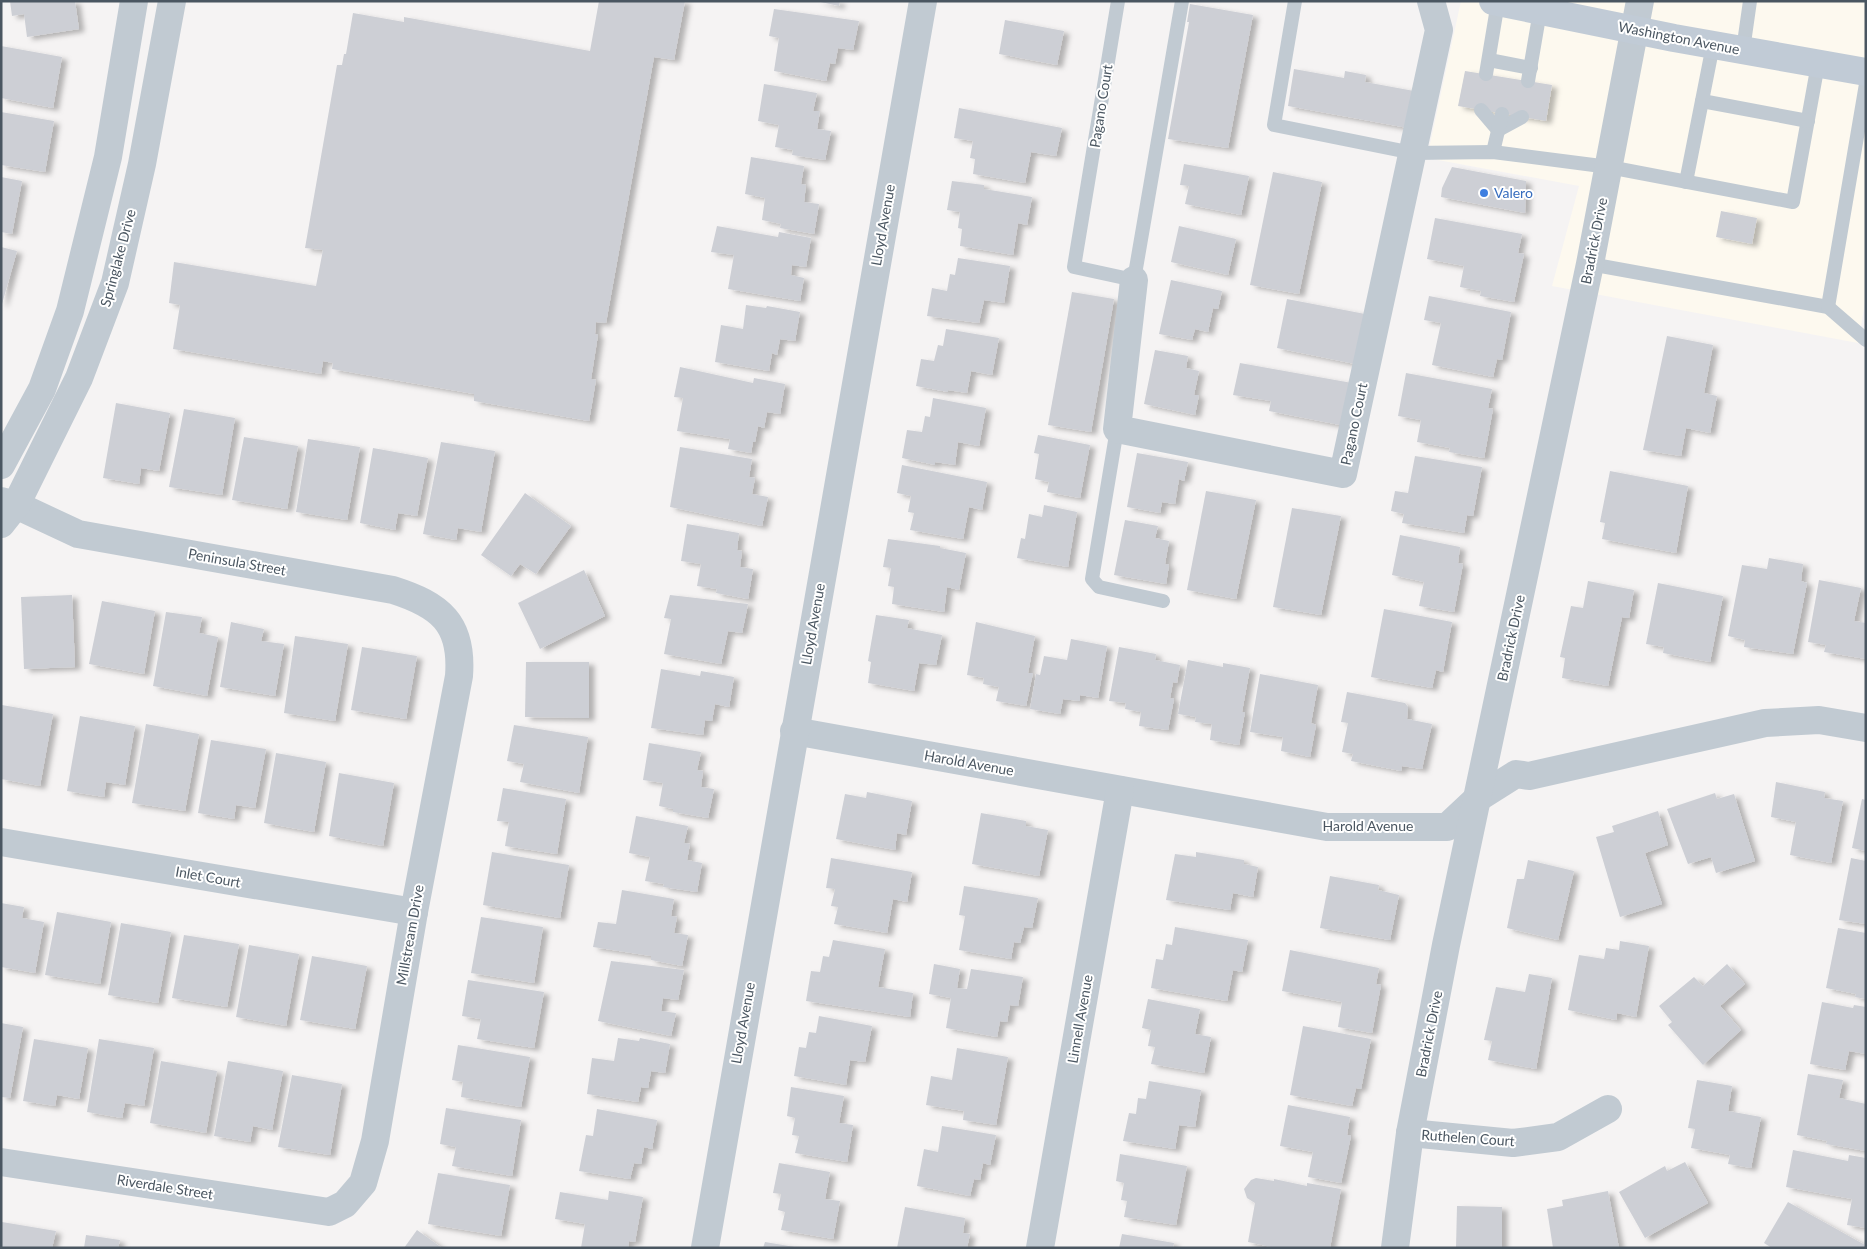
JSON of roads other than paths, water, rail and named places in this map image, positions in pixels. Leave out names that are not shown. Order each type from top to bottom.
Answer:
[{"type":"main road","name":"Washington Avenue","points":[[1501,2],[1713,45],[1866,72]]},
{"type":"street","points":[[1,465],[42,389],[70,311],[108,157],[134,1]]},
{"type":"street","name":"Springlake Drive","points":[[6,510],[79,378],[115,283],[142,164],[172,1]]},
{"type":"street","name":"Lloyd Avenue","points":[[705,1248],[923,1]]},
{"type":"street","name":"Pagano Court","points":[[1117,429],[1344,474],[1439,30],[1431,1]]},
{"type":"street","name":"Bradrick Drive","points":[[1395,1248],[1410,1133],[1446,945],[1590,264],[1640,1]]},
{"type":"street","points":[[1117,429],[1134,280]]},
{"type":"street","name":"Peninsula Street","points":[[6,510],[78,534],[393,590],[418,598],[432,606],[447,622],[458,642]]},
{"type":"street","name":"Millstream Drive","points":[[329,1212],[345,1204],[363,1183],[375,1141],[414,912],[459,676],[460,658],[458,642]]},
{"type":"street","name":"Harold Avenue","points":[[794,731],[1327,827],[1447,827],[1478,798],[1516,774],[1529,776],[1764,723],[1819,720],[1866,728]]},
{"type":"street","name":"Linnell Avenue","points":[[1040,1248],[1120,790]]},
{"type":"street","name":"Inlet Court","points":[[1,842],[414,912]]},
{"type":"street","name":"Ruthelen Court","points":[[1410,1133],[1513,1143],[1558,1137],[1608,1108]]},
{"type":"street","name":"Riverdale Street","points":[[1,1162],[329,1212]]},
{"type":"lane","name":"Pagano Court","points":[[1118,1],[1074,267],[1134,280]]},
{"type":"lane","points":[[1134,280],[1182,1]]},
{"type":"lane","points":[[1295,1],[1274,125],[1413,153],[1493,152],[1609,166],[1793,202],[1818,64]]},
{"type":"lane","points":[[1743,50],[1750,1]]},
{"type":"lane","points":[[1486,74],[1501,2]]},
{"type":"lane","points":[[1489,60],[1510,64],[1529,74],[1540,11]]},
{"type":"lane","points":[[1686,182],[1713,45]]},
{"type":"lane","points":[[1507,78],[1510,64]]},
{"type":"lane","points":[[1828,306],[1866,84]]},
{"type":"lane","points":[[1702,101],[1808,121]]},
{"type":"lane","points":[[1480,110],[1498,130]]},
{"type":"lane","points":[[1493,152],[1502,114]]},
{"type":"lane","points":[[1498,130],[1522,117]]},
{"type":"lane","points":[[1590,264],[1828,306],[1866,340]]},
{"type":"lane","points":[[1117,429],[1092,579],[1099,587],[1163,601]]},
{"type":"place","name":"Valero","points":[[1484,193]]}]
